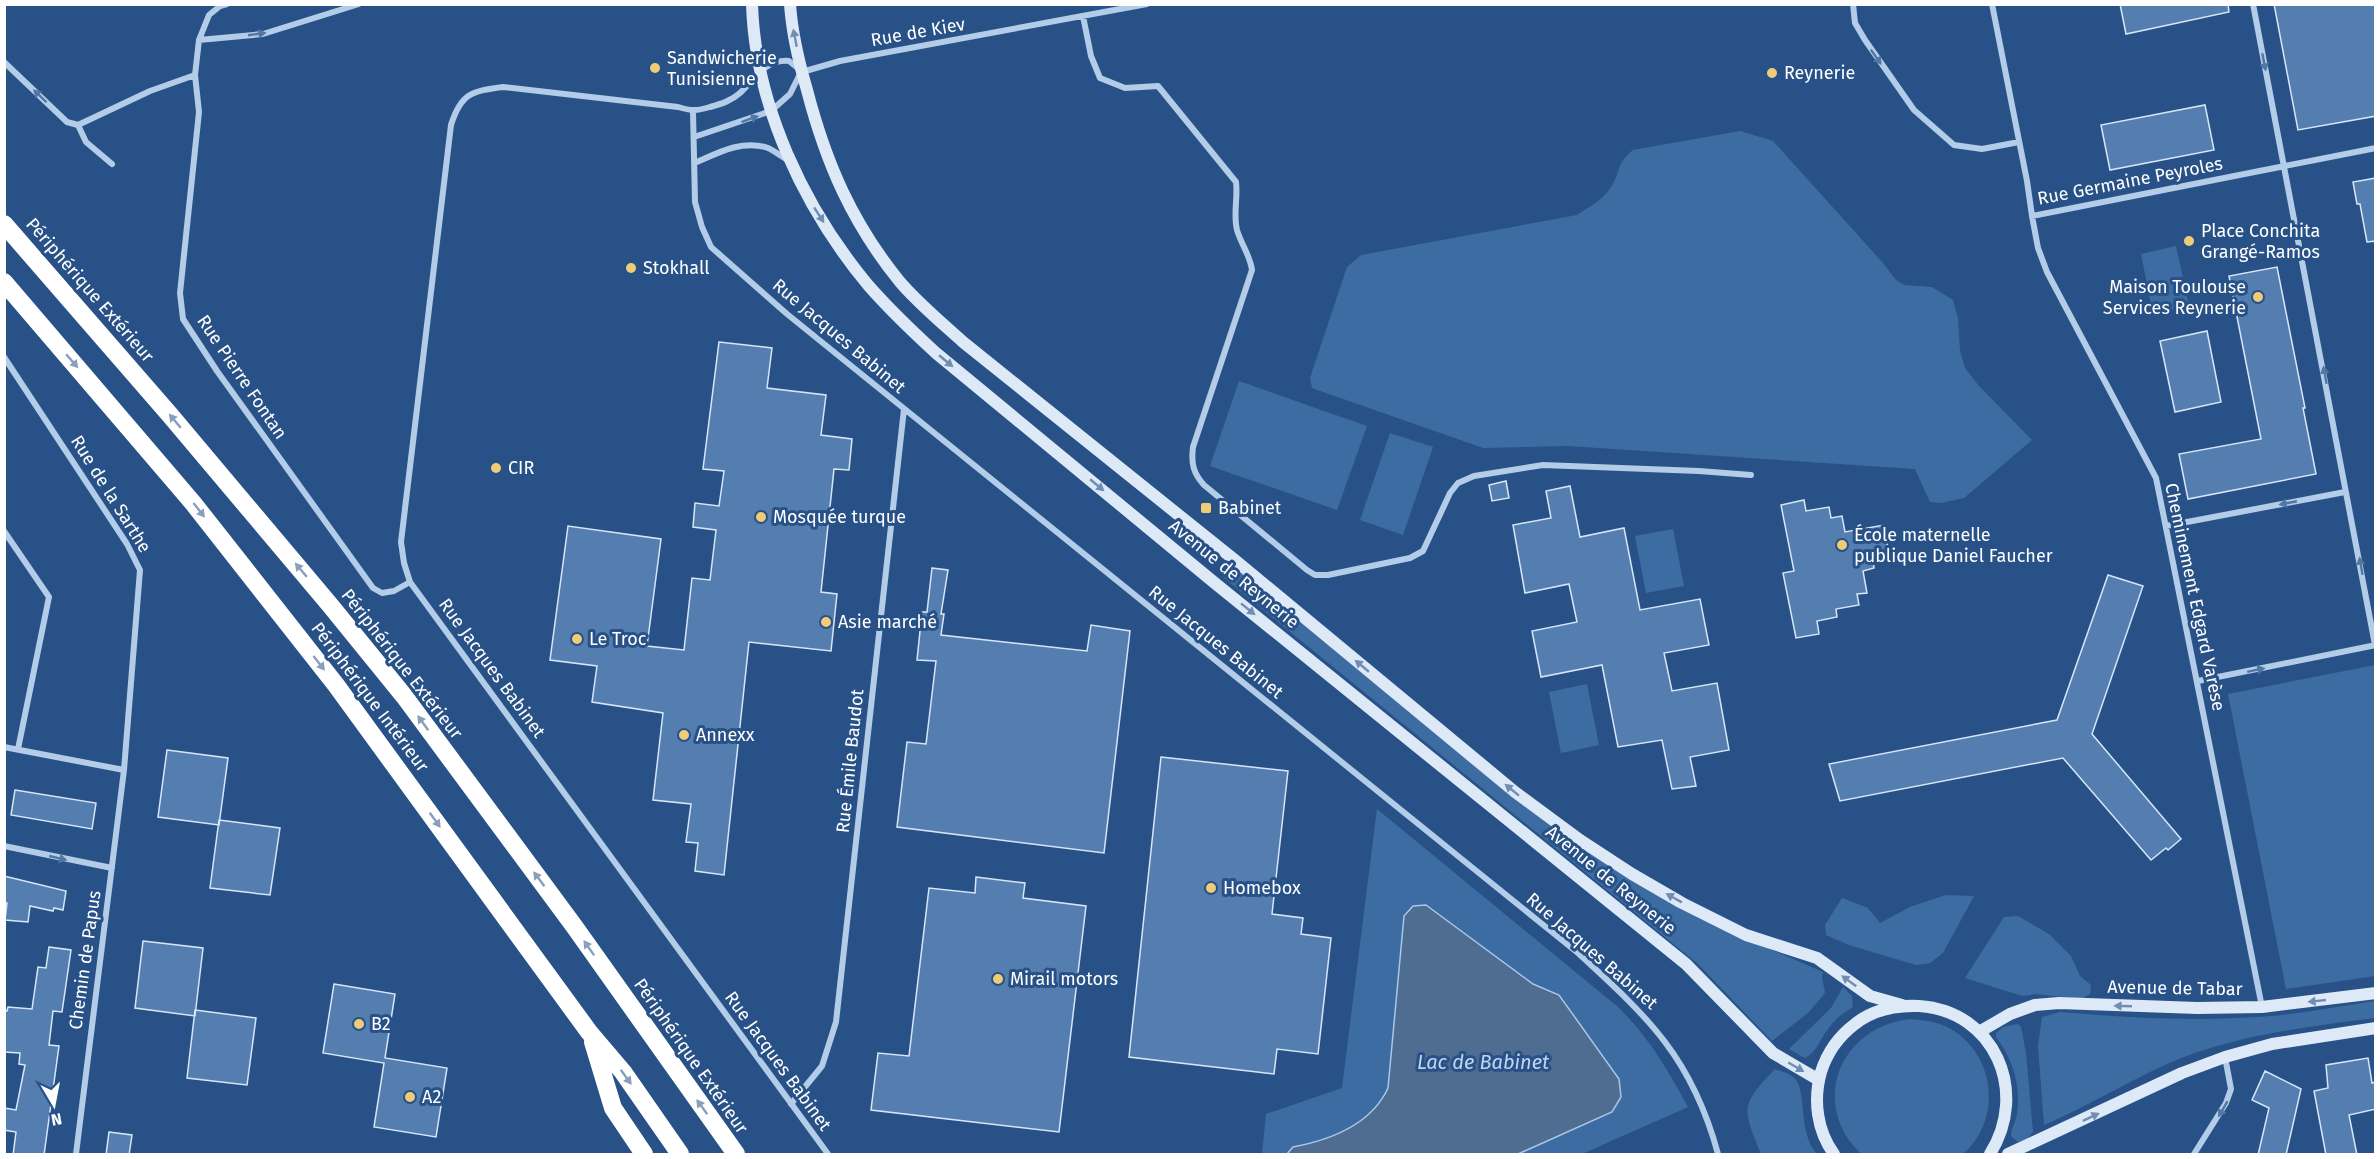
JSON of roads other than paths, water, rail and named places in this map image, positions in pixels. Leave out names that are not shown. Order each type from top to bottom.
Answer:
[{"type":"highway","name":"Périphérique Extérieur","points":[[4,224],[178,424],[330,604],[404,696],[574,926],[736,1155]]},
{"type":"highway","name":"Périphérique Intérieur","points":[[4,282],[193,502],[322,667],[589,1032],[623,1072],[680,1155]]},
{"type":"highway","points":[[589,1032],[613,1108],[644,1155]]},
{"type":"street","name":"Rue Pierre Fontan","points":[[227,4],[220,6],[209,15],[199,40],[195,75],[199,112],[180,293],[183,320],[217,371],[374,588],[382,593],[394,591],[410,582]]},
{"type":"street","points":[[199,40],[263,34],[359,4]]},
{"type":"street","name":"Avenue de Reynerie","points":[[752,4],[760,70],[771,111],[792,163],[815,208],[867,284],[903,323],[936,353],[1216,584],[1686,964],[1769,1050],[1819,1080]]},
{"type":"street","name":"Avenue de Reynerie","points":[[790,4],[802,72],[820,138],[834,176],[856,218],[901,283],[963,342],[1236,561],[1515,792],[1580,840],[1682,903],[1746,935],[1817,958],[1870,996],[1902,1005]]},
{"type":"street","name":"Rue de Kiev","points":[[802,72],[840,61],[1147,4]]},
{"type":"street","points":[[1853,4],[1855,23],[1914,110],[1954,145],[1982,149],[2019,142]]},
{"type":"street","name":"Rue Germaine Peyroles","points":[[1992,4],[2032,216],[2376,148]]},
{"type":"street","points":[[2198,681],[2375,645],[2253,4]]},
{"type":"street","points":[[1083,16],[1091,56],[1100,78],[1125,88],[1158,86],[1236,182],[1238,196],[1234,212],[1236,224],[1241,242],[1250,258],[1252,270],[1193,447],[1191,460],[1193,471],[1204,485],[1307,570],[1315,574],[1328,575],[1410,558],[1423,551],[1450,493],[1458,483],[1474,476],[1543,465],[1751,475]]},
{"type":"street","name":"Rue Jacques Babinet","points":[[802,72],[789,61],[779,60],[760,70],[739,93],[725,103],[693,112],[678,107],[503,87],[481,90],[468,95],[456,108],[449,136],[401,542],[410,582],[828,1155]]},
{"type":"street","points":[[4,62],[67,122],[78,125],[150,91],[195,75]]},
{"type":"street","points":[[694,137],[771,111],[790,94],[802,72]]},
{"type":"street","name":"Rue Jacques Babinet","points":[[693,112],[696,202],[702,227],[711,247],[787,314],[1569,946],[1629,999],[1659,1031],[1679,1060],[1705,1113],[1718,1155]]},
{"type":"street","points":[[78,125],[86,142],[112,164]]},
{"type":"street","points":[[695,164],[722,151],[747,145],[768,148],[792,163]]},
{"type":"street","name":"Cheminement Edgard Varèse","points":[[2032,216],[2038,248],[2047,272],[2156,478],[2262,1006]]},
{"type":"street","name":"Rue de la Sarthe","points":[[4,357],[138,564],[136,626],[124,770]]},
{"type":"street","name":"Rue Émile Baudot","points":[[791,1104],[822,1066],[836,1022],[904,409]]},
{"type":"street","points":[[2166,526],[2345,492]]},
{"type":"street","points":[[4,531],[49,597],[18,749]]},
{"type":"street","points":[[4,747],[124,770]]},
{"type":"street","name":"Chemin de Papus","points":[[76,1155],[124,770]]},
{"type":"street","points":[[4,846],[112,868]]},
{"type":"street","name":"Avenue de Tabar","points":[[1979,1032],[2010,1014],[2035,1005],[2059,1003],[2197,1008],[2262,1006],[2376,993]]},
{"type":"street","points":[[1833,1154],[1820,1124],[1817,1095],[1819,1080],[1829,1052],[1848,1029],[1873,1013],[1902,1005],[1933,1007],[1950,1012],[1979,1032],[1997,1056],[2006,1085],[2007,1100],[2002,1130],[1990,1155]]},
{"type":"street","points":[[2008,1155],[2182,1073],[2224,1058],[2272,1044],[2376,1028]]},
{"type":"street","points":[[2194,1155],[2226,1103],[2231,1089],[2224,1058]]},
{"type":"water","name":"Lac de Babinet","points":[[1426,905],[1533,984],[1559,995],[1619,1079],[1621,1097],[1612,1112],[1518,1154],[1287,1154],[1293,1147],[1321,1140],[1348,1129],[1371,1112],[1381,1101],[1388,1088],[1404,916],[1413,906]]},
{"type":"place","name":"Sandwicherie Tunisienne","points":[[655,68]]},
{"type":"place","name":"Reynerie","points":[[1772,73]]},
{"type":"place","name":"Place Conchita Grangé-Ramos","points":[[2189,241]]},
{"type":"place","name":"Stokhall","points":[[631,268]]},
{"type":"place","name":"Maison Toulouse Services Reynerie","points":[[2258,297]]},
{"type":"place","name":"CIR","points":[[496,468]]},
{"type":"place","name":"Babinet","points":[[1206,508]]},
{"type":"place","name":"Mosquée turque","points":[[761,517]]},
{"type":"place","name":"École maternelle publique Daniel Faucher","points":[[1842,545]]},
{"type":"place","name":"Asie marché","points":[[826,622]]},
{"type":"place","name":"Le Troc","points":[[577,639]]},
{"type":"place","name":"Annexx","points":[[684,735]]},
{"type":"place","name":"Homebox","points":[[1211,888]]},
{"type":"place","name":"Mirail motors","points":[[998,979]]},
{"type":"place","name":"B2","points":[[359,1024]]},
{"type":"place","name":"A2","points":[[410,1097]]}]
